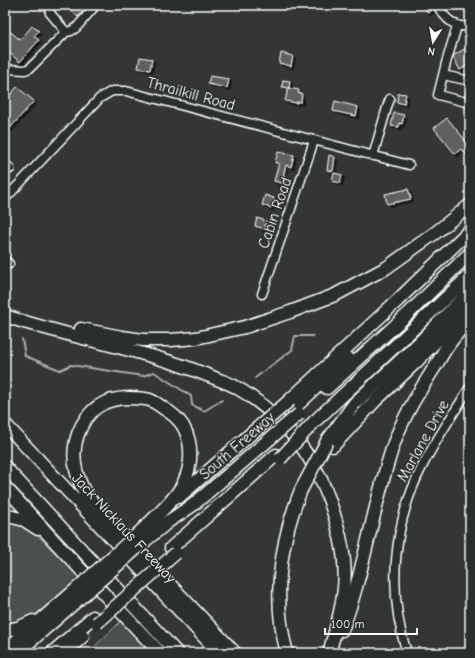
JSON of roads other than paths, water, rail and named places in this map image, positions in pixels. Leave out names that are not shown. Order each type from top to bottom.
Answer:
[{"type":"highway","points":[[5,312],[99,333],[143,340],[196,338],[245,327],[335,295],[386,268],[435,234],[470,205]]},
{"type":"highway","points":[[294,408],[398,300],[470,230]]},
{"type":"highway","points":[[143,536],[294,408],[436,273],[470,238]]},
{"type":"highway","name":"South Freeway","points":[[17,653],[76,595],[143,536],[170,521],[193,505],[260,438],[410,312],[470,253]]},
{"type":"highway","points":[[52,653],[95,620],[278,457],[470,274]]},
{"type":"highway","points":[[287,653],[284,642],[278,590],[285,538],[301,490],[354,404],[418,344],[470,291]]},
{"type":"highway","points":[[330,443],[416,362],[470,306]]},
{"type":"highway","points":[[5,316],[155,357],[197,371],[233,386],[260,403],[281,422],[296,439],[313,464],[325,488],[336,517],[344,564],[344,587],[330,653]]},
{"type":"highway","points":[[330,653],[340,635],[349,611],[383,478],[395,441],[410,408],[426,379],[451,341],[470,319]]},
{"type":"highway","points":[[143,536],[181,488],[188,473],[190,449],[186,432],[182,425],[171,413],[158,404],[141,398],[116,399],[102,404],[93,411],[84,422],[78,434],[74,456],[76,471],[82,487],[100,511],[236,653]]},
{"type":"highway","name":"Jack Nicklaus Freeway","points":[[5,424],[219,653]]},
{"type":"highway","points":[[5,467],[177,653]]},
{"type":"highway","points":[[5,487],[68,556],[160,652]]},
{"type":"highway","points":[[5,515],[24,520],[38,529],[68,556]]},
{"type":"highway","points":[[5,630],[18,628],[76,595]]},
{"type":"highway","points":[[5,651],[76,595]]},
{"type":"highway","points":[[68,653],[72,646],[95,620]]},
{"type":"street","points":[[49,5],[50,13],[66,32]]},
{"type":"street","points":[[5,69],[25,70],[30,68],[66,32],[76,28],[96,5]]},
{"type":"street","points":[[437,5],[452,23],[457,26],[470,26]]},
{"type":"street","points":[[457,26],[438,95],[470,103]]},
{"type":"street","points":[[443,74],[470,81]]},
{"type":"street","name":"Thrailkill Road","points":[[5,199],[100,98],[112,91],[126,91],[409,165]]},
{"type":"street","points":[[373,156],[390,99]]},
{"type":"street","name":"Cabin Road","points":[[262,294],[314,141]]},
{"type":"street","name":"Marlane Drive","points":[[407,653],[399,624],[395,583],[396,557],[403,516],[411,491],[422,467],[470,386]]},
{"type":"waterway","points":[[255,378],[292,350],[295,336],[313,336]]},
{"type":"waterway","points":[[22,339],[25,356],[60,370],[71,365],[143,376],[154,372],[191,396],[192,405],[204,411],[222,400]]}]
